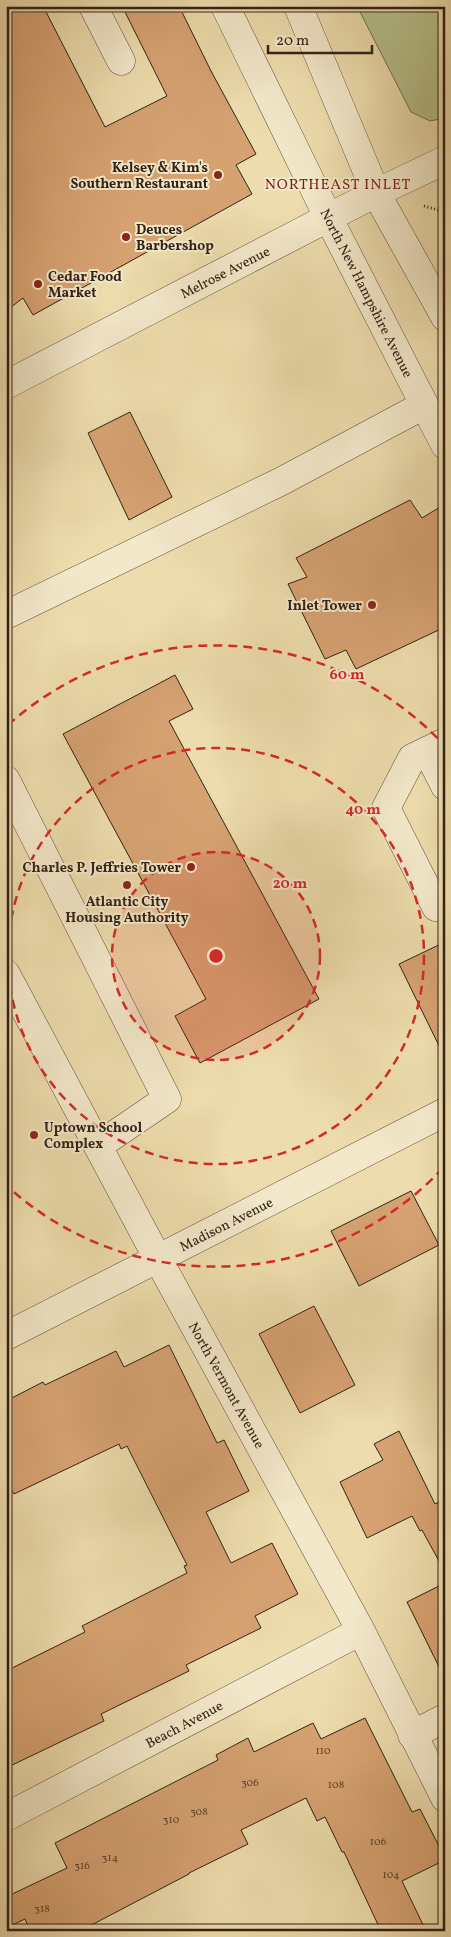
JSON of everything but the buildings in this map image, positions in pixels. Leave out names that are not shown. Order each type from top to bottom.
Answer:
[{"type":"street","points":[[93,6],[121,61]]},
{"type":"street","name":"North New Hampshire Avenue","points":[[225,6],[329,219],[445,445]]},
{"type":"street","points":[[298,6],[376,193],[445,317]]},
{"type":"street","name":"Melrose Avenue","points":[[6,385],[376,193],[445,160]]},
{"type":"street","points":[[6,615],[282,480],[424,404]]},
{"type":"street","points":[[445,786],[436,746],[412,758],[386,808],[436,907],[445,903]]},
{"type":"street","points":[[6,780],[167,1098],[98,1146]]},
{"type":"street","name":"North Vermont Avenue","points":[[6,974],[158,1259],[361,1631],[445,1798]]},
{"type":"street","name":"Madison Avenue","points":[[6,1336],[445,1112]]},
{"type":"street","name":"Beach Avenue","points":[[6,1817],[361,1631]]},
{"type":"street","points":[[412,1735],[445,1718]]},
{"type":"green space","points":[[357,6],[445,6],[445,118],[430,121],[411,112]]},
{"type":"place","name":"Kelsey & Kim's Southern Restaurant","points":[[218,175]]},
{"type":"place","name":"Deuces Barbershop","points":[[126,237]]},
{"type":"place","name":"Cedar Food Market","points":[[38,284]]},
{"type":"place","name":"Inlet Tower","points":[[372,605]]},
{"type":"place","name":"Charles P. Jeffries Tower","points":[[191,867]]},
{"type":"place","name":"Atlantic City Housing Authority","points":[[127,885]]},
{"type":"place","name":"Uptown School Complex","points":[[34,1135]]},
{"type":"district","name":"NORTHEAST INLET","points":[[338,184]]}]
